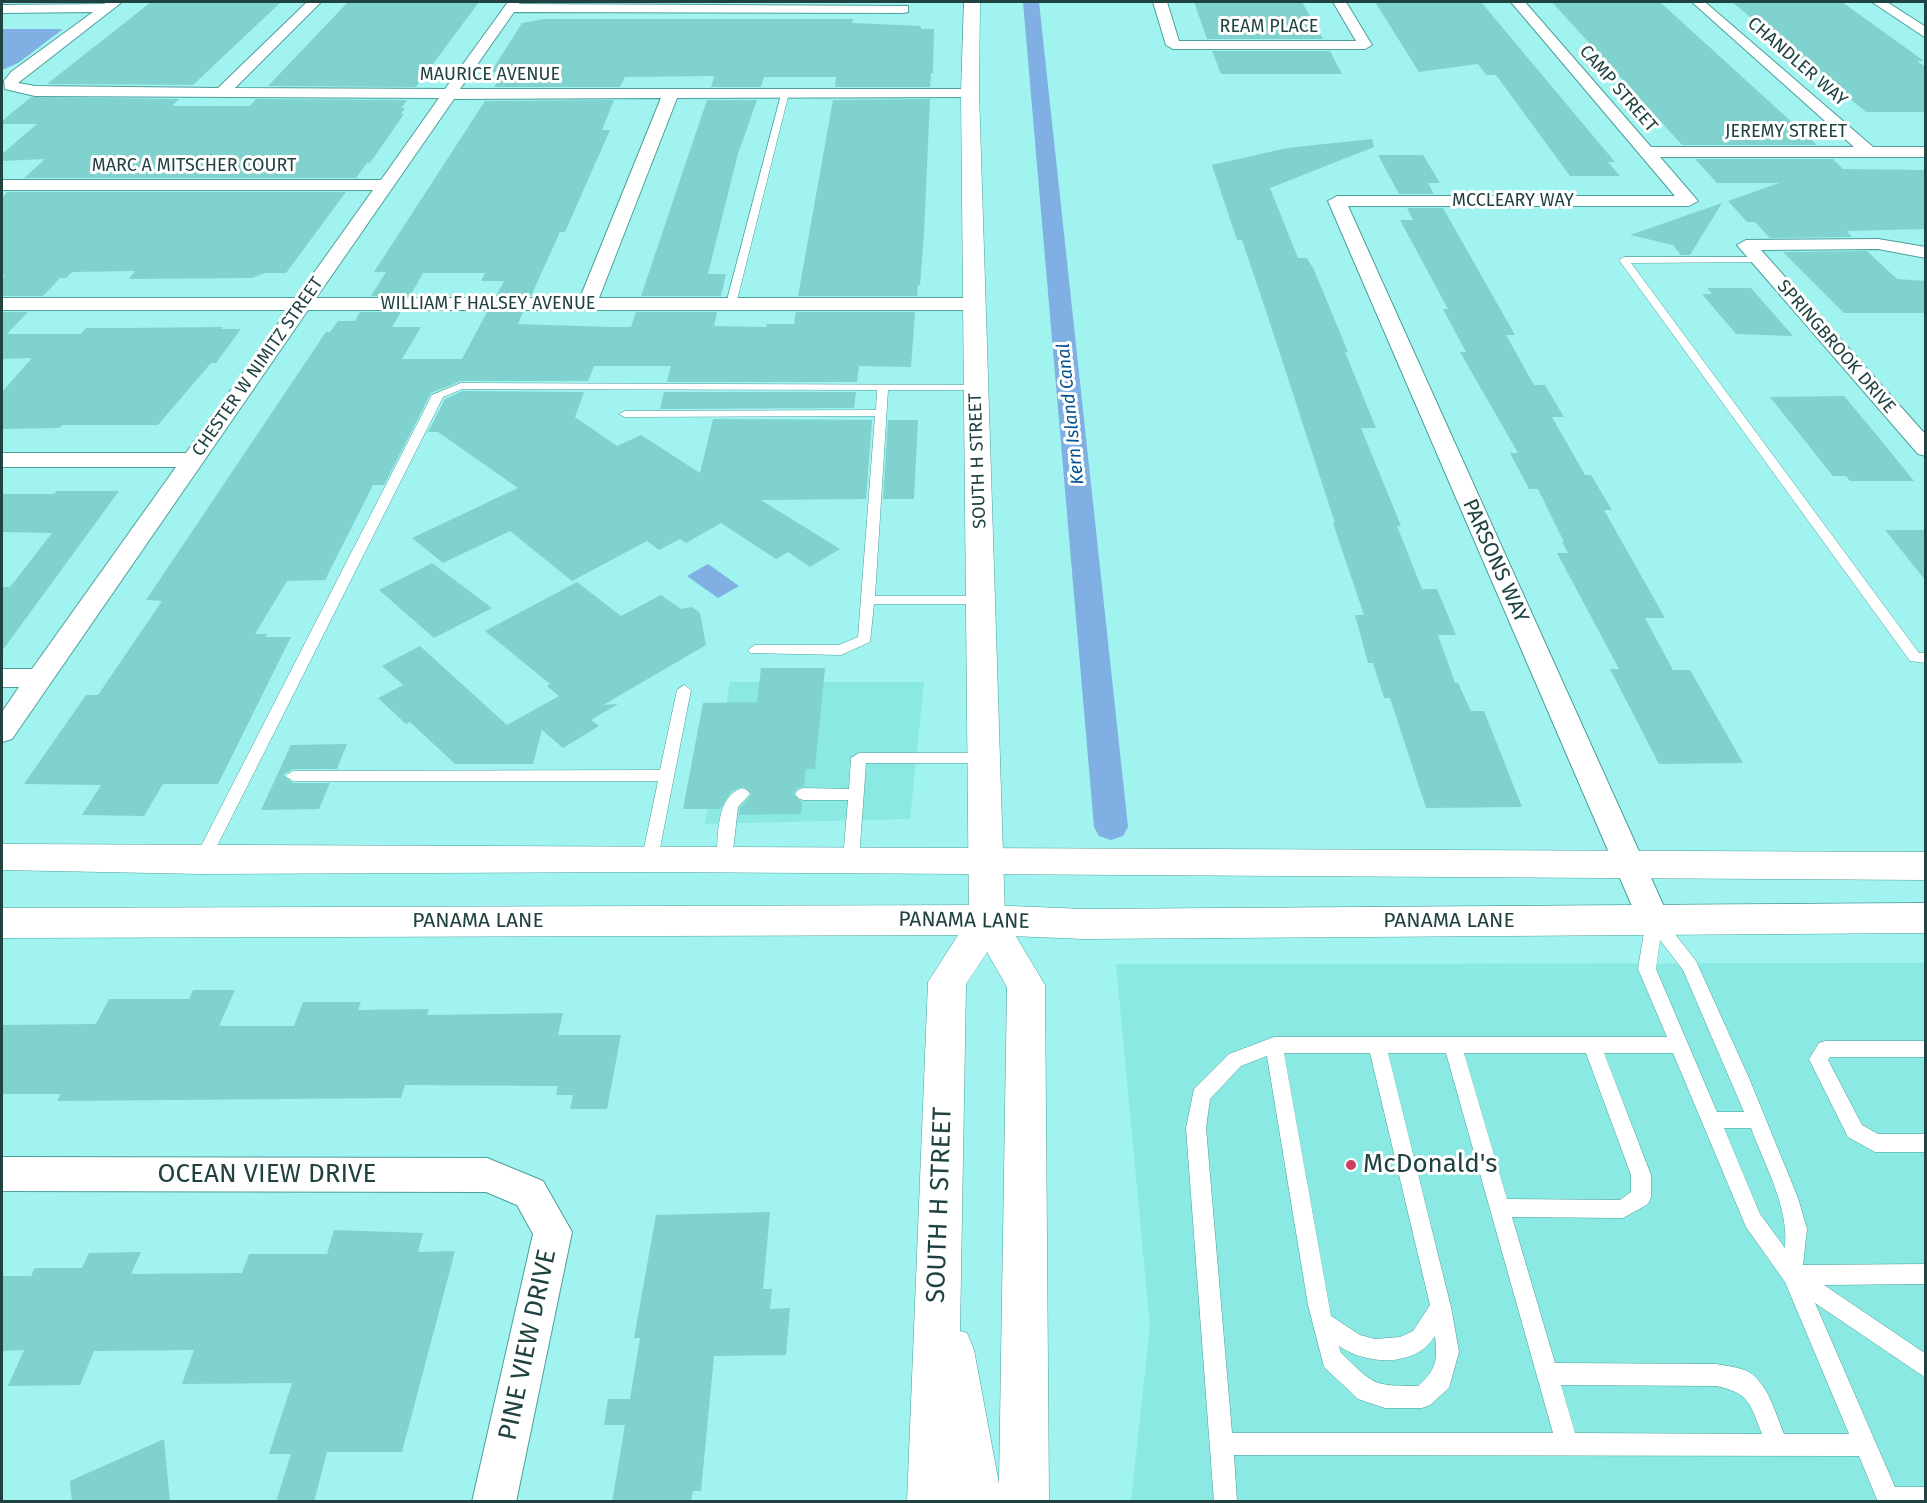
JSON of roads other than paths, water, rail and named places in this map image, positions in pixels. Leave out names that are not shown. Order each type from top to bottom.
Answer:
[{"type":"street","points":[[224,90],[314,2]]},
{"type":"street","name":"SOUTH H STREET","points":[[972,2],[970,92],[986,758],[987,920],[1026,984],[1024,1502]]},
{"type":"street","name":"REAM PLACE","points":[[1160,2],[1173,45],[1365,45],[1340,2]]},
{"type":"street","name":"CAMP STREET","points":[[1518,2],[1689,201]]},
{"type":"street","name":"CHANDLER WAY","points":[[1698,2],[1869,152]]},
{"type":"street","points":[[1879,2],[1926,34]]},
{"type":"street","points":[[2,9],[111,5]]},
{"type":"street","name":"MAURICE AVENUE","points":[[111,5],[16,75],[10,81],[10,87],[34,91],[224,90],[449,94],[670,95],[970,92]]},
{"type":"street","points":[[511,5],[903,9]]},
{"type":"street","name":"CHESTER W NIMITZ STREET","points":[[2,732],[511,5]]},
{"type":"street","points":[[587,304],[670,95]]},
{"type":"street","name":"JEREMY STREET","points":[[1647,152],[1926,152]]},
{"type":"street","name":"MARC A MITSCHER COURT","points":[[2,185],[386,185]]},
{"type":"street","name":"MCCLEARY WAY","points":[[1337,201],[1689,201]]},
{"type":"street","name":"PARSONS WAY","points":[[1337,201],[1654,920]]},
{"type":"street","points":[[1752,252],[1878,244],[1926,253]]},
{"type":"street","name":"SPRINGBROOK DRIVE","points":[[1752,252],[1926,449]]},
{"type":"street","name":"WILLIAM F HALSEY AVENUE","points":[[2,304],[974,304]]},
{"type":"street","points":[[2,460],[193,460]]},
{"type":"street","points":[[2,678],[41,678]]},
{"type":"street","points":[[2,857],[202,860],[650,858],[1630,866],[1926,866]]},
{"type":"street","name":"PANAMA LANE","points":[[2,923],[987,920],[1096,924],[1926,918]]},
{"type":"street","name":"SOUTH H STREET","points":[[932,1502],[947,982],[987,920]]},
{"type":"street","name":"OCEAN VIEW DRIVE","points":[[2,1174],[487,1175],[530,1193]]},
{"type":"street","name":"PINE VIEW DRIVE","points":[[494,1502],[553,1232],[530,1193]]},
{"type":"street","points":[[938,1280],[977,1502]]},
{"type":"lane","points":[[730,304],[785,93]]},
{"type":"lane","points":[[1752,252],[1624,260],[1915,658],[1926,658]]},
{"type":"lane","points":[[202,860],[438,395],[461,386],[976,387]]},
{"type":"lane","points":[[755,650],[841,650],[866,639],[883,387]]},
{"type":"lane","points":[[625,414],[882,413]]},
{"type":"lane","points":[[868,600],[981,600]]},
{"type":"lane","points":[[650,858],[684,690]]},
{"type":"lane","points":[[851,859],[859,758],[986,758]]},
{"type":"lane","points":[[293,776],[667,775]]},
{"type":"lane","points":[[724,859],[730,805],[742,794]]},
{"type":"lane","points":[[803,794],[856,795]]},
{"type":"lane","points":[[1654,920],[1647,969],[1753,1220],[1792,1275],[1890,1500],[1926,1499]]},
{"type":"lane","points":[[1654,920],[1690,966],[1757,1120],[1797,1229],[1792,1275]]},
{"type":"lane","points":[[1226,1502],[1196,1128],[1201,1095],[1235,1060],[1274,1045],[1680,1045]]},
{"type":"lane","points":[[1274,1045],[1323,1322],[1332,1359],[1366,1391],[1385,1397],[1422,1397],[1442,1380],[1448,1352],[1441,1307],[1377,1046]]},
{"type":"lane","points":[[1500,1208],[1623,1209],[1641,1197],[1641,1175],[1592,1045]]},
{"type":"lane","points":[[1454,1046],[1567,1444]]},
{"type":"lane","points":[[1926,1049],[1825,1049],[1818,1059],[1855,1131],[1875,1143],[1926,1143]]},
{"type":"lane","points":[[1711,1120],[1757,1120]]},
{"type":"lane","points":[[1792,1275],[1926,1274]]},
{"type":"lane","points":[[1792,1275],[1926,1367]]},
{"type":"lane","points":[[1323,1322],[1355,1344],[1375,1350],[1401,1348],[1420,1339],[1441,1307]]},
{"type":"lane","points":[[1547,1374],[1716,1375],[1741,1380],[1757,1395],[1778,1445]]},
{"type":"lane","points":[[1220,1444],[1866,1445]]},
{"type":"water","points":[[2,29],[63,29],[18,63],[2,70]]},
{"type":"water","points":[[708,564],[739,586],[718,598],[687,576]]},
{"type":"waterway","name":"Kern Island Canal","points":[[1031,2],[1111,827]]},
{"type":"place","name":"McDonald's","points":[[1351,1165]]}]
